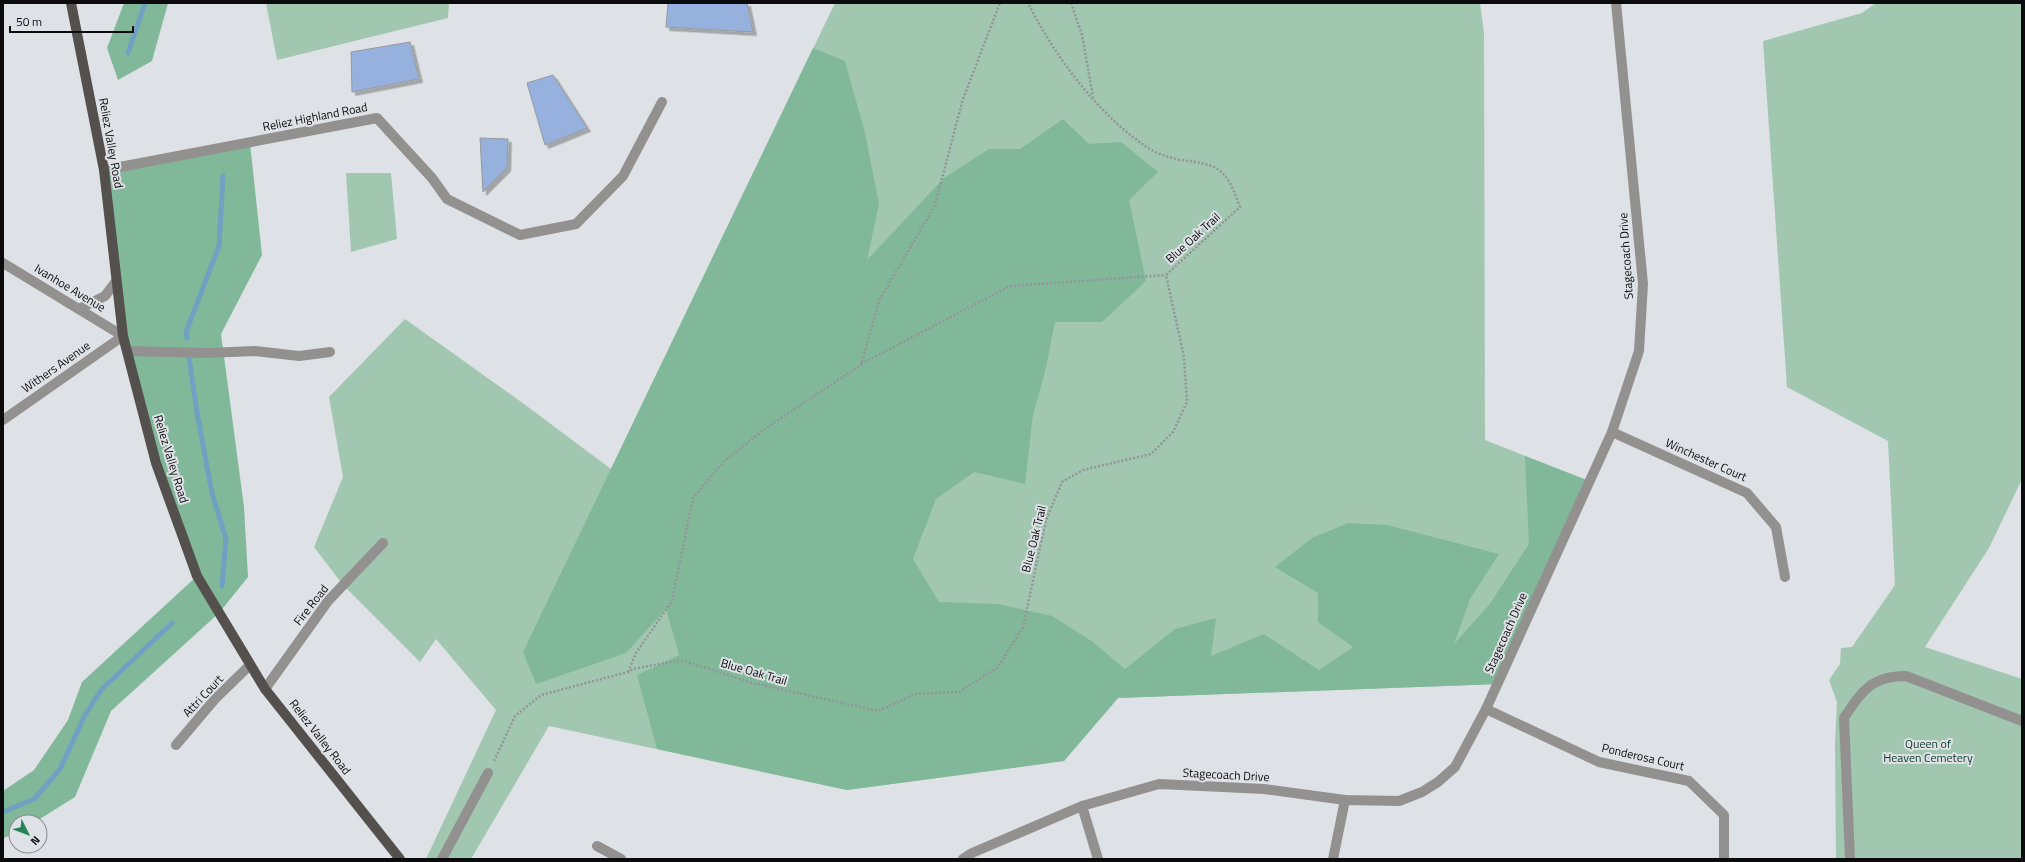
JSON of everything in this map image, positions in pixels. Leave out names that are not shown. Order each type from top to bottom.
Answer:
[{"type":"main road","name":"Reliez Valley Road","points":[[71,3],[104,170],[123,336],[156,463],[197,576],[265,689],[400,859]]},
{"type":"street","name":"Stagecoach Drive","points":[[963,859],[972,853],[1082,806],[1160,784],[1264,789],[1345,800],[1399,801],[1422,792],[1438,782],[1455,767],[1486,709],[1612,432],[1639,351],[1643,284],[1616,3]]},
{"type":"street","name":"Reliez Highland Road","points":[[104,170],[377,118],[432,178],[447,200],[520,235],[576,224],[623,176],[662,102]]},
{"type":"street","name":"Ivanhoe Avenue","points":[[3,263],[123,336]]},
{"type":"street","points":[[79,309],[105,296],[117,280]]},
{"type":"street","name":"Withers Avenue","points":[[3,420],[123,336]]},
{"type":"street","points":[[127,351],[208,353],[255,351],[299,356],[330,352]]},
{"type":"street","name":"Winchester Court","points":[[1612,432],[1747,493],[1776,527],[1785,577]]},
{"type":"street","name":"Fire Road","points":[[265,689],[328,601],[384,543]]},
{"type":"street","name":"Attri Court","points":[[176,745],[215,699],[250,666]]},
{"type":"street","points":[[1850,859],[1844,718],[1857,699],[1873,683],[1889,676],[1906,676],[2022,721]]},
{"type":"street","name":"Ponderosa Court","points":[[1486,709],[1599,762],[1689,781],[1724,815],[1724,859]]},
{"type":"street","points":[[442,859],[488,773]]},
{"type":"street","points":[[1333,859],[1345,800]]},
{"type":"street","points":[[1082,806],[1098,859]]},
{"type":"street","points":[[597,846],[621,859]]},
{"type":"path","points":[[861,365],[879,301],[936,205],[963,99],[1000,3]]},
{"type":"path","name":"Blue Oak Trail","points":[[488,773],[515,716],[541,695],[628,672],[634,669],[681,660],[753,683],[878,711],[915,694],[959,692],[998,667],[1023,627],[1046,520],[1062,482],[1083,470],[1151,454],[1173,432],[1187,402],[1184,357],[1166,275],[1240,207],[1229,181],[1219,170],[1198,162],[1171,158],[1146,146],[1118,124],[1081,84],[1042,31],[1028,3]]},
{"type":"path","points":[[1071,3],[1082,35],[1093,98]]},
{"type":"path","points":[[628,672],[636,653],[672,601],[693,498],[724,461],[769,426],[861,365],[1010,286],[1166,275]]},
{"type":"green space","points":[[124,3],[168,3],[152,61],[118,80],[107,48]]},
{"type":"green space","points":[[266,3],[449,3],[448,18],[277,60]]},
{"type":"green space","points":[[835,3],[1480,3],[1484,33],[1485,440],[1589,481],[1498,684],[1118,698],[1064,761],[847,790],[549,726],[471,859],[426,859],[496,710],[436,639],[420,662],[343,585],[314,547],[343,477],[329,397],[405,319],[524,404],[611,469]]},
{"type":"green space","name":"Queen of Heaven Cemetery","points":[[1876,3],[2022,3],[2022,479],[1989,548],[1925,647],[2022,679],[2022,859],[1836,859],[1835,744],[1837,702],[1829,680],[1840,664],[1841,648],[1852,647],[1895,585],[1888,441],[1787,387],[1763,41],[1862,13]]},
{"type":"green space","points":[[813,48],[845,61],[865,133],[879,204],[867,260],[944,178],[989,149],[1020,149],[1063,119],[1089,144],[1121,142],[1158,172],[1129,200],[1146,281],[1102,322],[1055,322],[1045,372],[1033,415],[1025,484],[974,472],[936,499],[913,559],[939,602],[998,604],[1052,616],[1093,642],[1125,669],[1175,629],[1216,618],[1211,656],[1264,634],[1319,670],[1353,647],[1318,622],[1318,593],[1275,567],[1312,538],[1348,523],[1387,525],[1499,554],[1470,599],[1454,644],[1489,605],[1529,544],[1525,456],[1589,481],[1498,684],[1118,698],[1064,761],[847,790],[657,749],[637,675],[679,655],[666,609],[626,653],[536,684],[523,652]]},
{"type":"green space","points":[[250,143],[262,255],[221,334],[244,507],[248,577],[219,613],[111,711],[75,797],[48,814],[8,814],[8,836],[3,838],[3,791],[34,770],[68,720],[82,682],[197,576],[156,463],[123,336],[104,170]]},
{"type":"green space","points":[[346,173],[391,173],[397,239],[351,252]]},
{"type":"building","points":[[668,3],[747,3],[753,32],[666,27]]},
{"type":"building","points":[[410,42],[419,79],[352,92],[351,52]]},
{"type":"building","points":[[553,75],[587,128],[545,145],[527,83]]},
{"type":"building","points":[[480,138],[508,139],[507,168],[483,192]]},
{"type":"waterway","points":[[128,53],[145,3]]},
{"type":"waterway","points":[[187,338],[186,332],[219,246],[223,176]]},
{"type":"waterway","points":[[189,357],[197,413],[212,493],[226,539],[222,586]]},
{"type":"waterway","points":[[3,812],[34,799],[60,769],[85,715],[101,690],[172,623]]}]
